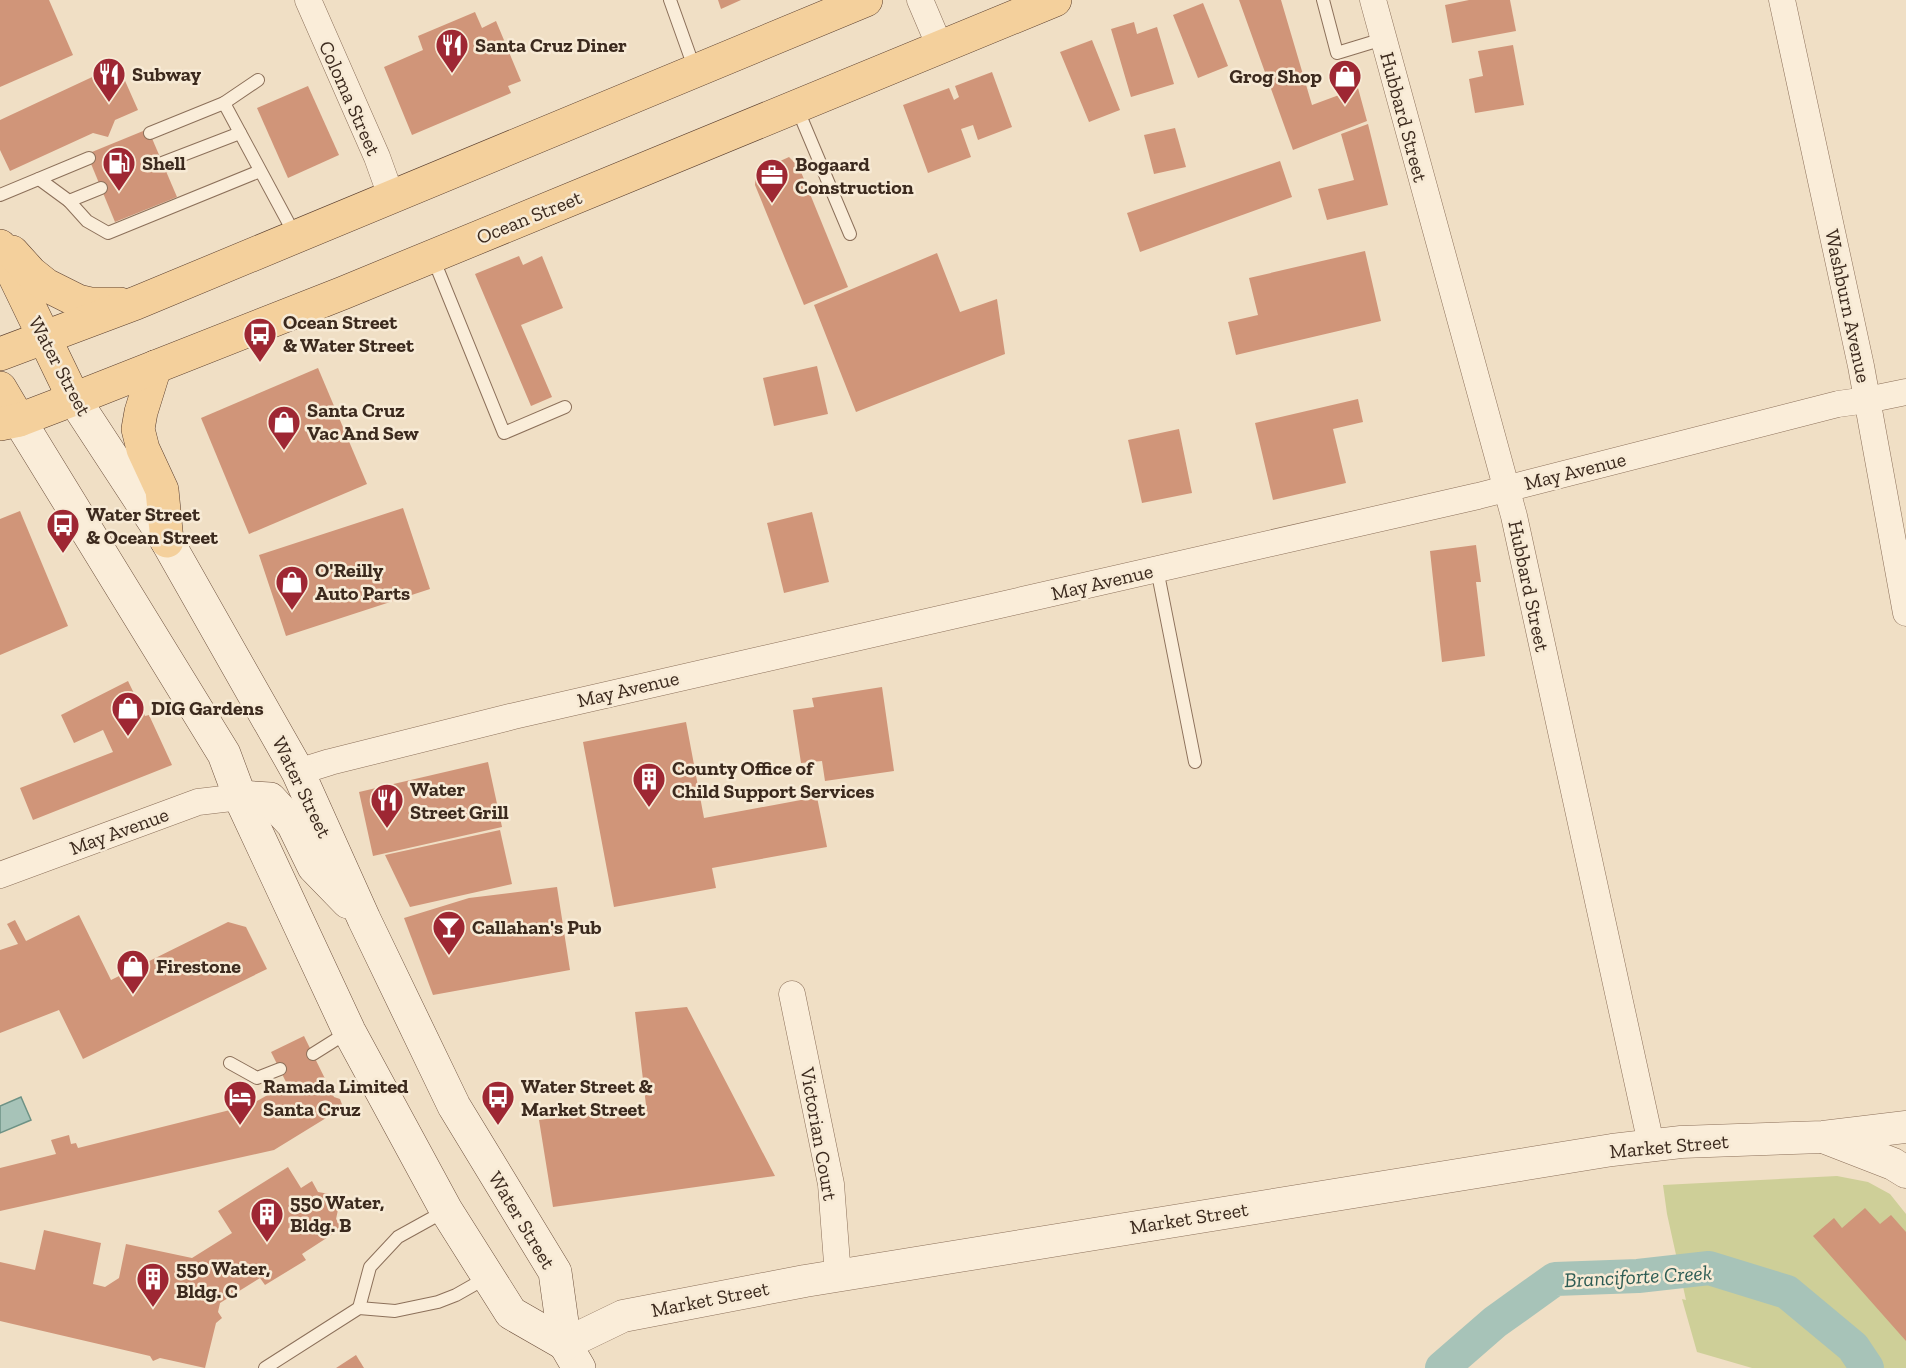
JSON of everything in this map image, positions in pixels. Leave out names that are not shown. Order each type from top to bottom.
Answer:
[{"type":"main road","points":[[0,354],[136,303],[866,0]]},
{"type":"main road","name":"Ocean Street","points":[[9,422],[74,399],[432,256],[1055,0]]},
{"type":"main road","points":[[0,238],[24,266],[46,285],[78,301],[90,304],[136,303]]},
{"type":"main road","name":"Water Street","points":[[0,246],[74,399],[167,541],[298,772],[364,919],[454,1106],[555,1272],[573,1357]]},
{"type":"main road","points":[[155,367],[138,429],[142,448],[162,490],[167,541]]},
{"type":"main road","points":[[0,388],[9,422],[224,754],[240,797],[349,1031],[446,1210],[511,1313],[573,1357]]},
{"type":"main road","points":[[240,797],[270,799],[293,824],[314,867],[364,919]]},
{"type":"street","name":"Coloma Street","points":[[308,0],[391,196]]},
{"type":"street","points":[[920,0],[940,47]]},
{"type":"street","name":"Hubbard Street","points":[[1373,0],[1514,516],[1650,1144]]},
{"type":"street","name":"Washburn Avenue","points":[[1782,0],[1859,354],[1906,613]]},
{"type":"street","name":"May Avenue","points":[[298,772],[514,716],[1506,489],[1838,404],[1906,392]]},
{"type":"street","name":"May Avenue","points":[[0,875],[198,802],[240,797]]},
{"type":"street","name":"Victorian Court","points":[[792,994],[831,1184],[838,1275]]},
{"type":"street","name":"Market Street","points":[[573,1357],[622,1316],[838,1275],[1650,1144],[1822,1137],[1906,1127]]},
{"type":"street","name":"Market Street","points":[[1822,1137],[1893,1164],[1906,1172]]},
{"type":"lane","points":[[670,0],[695,71]]},
{"type":"lane","points":[[1323,0],[1337,53],[1383,39]]},
{"type":"lane","points":[[150,133],[224,103],[258,80]]},
{"type":"lane","points":[[224,103],[296,236]]},
{"type":"lane","points":[[796,107],[850,234]]},
{"type":"lane","points":[[162,163],[240,133]]},
{"type":"lane","points":[[0,195],[88,158]]},
{"type":"lane","points":[[39,179],[69,201],[87,220],[108,232],[260,171]]},
{"type":"lane","points":[[69,201],[101,188]]},
{"type":"lane","points":[[432,256],[504,433],[565,407]]},
{"type":"lane","points":[[1157,569],[1195,762]]},
{"type":"lane","points":[[313,1054],[349,1031]]},
{"type":"lane","points":[[230,1063],[258,1078],[280,1068]]},
{"type":"lane","points":[[359,1308],[370,1267],[398,1237],[446,1210]]},
{"type":"lane","points":[[265,1368],[359,1308],[396,1311],[438,1302],[456,1295],[488,1276]]},
{"type":"green space","points":[[1837,1176],[1868,1182],[1890,1194],[1906,1214],[1906,1368],[1752,1368],[1697,1352],[1682,1299],[1686,1300],[1663,1185]]},
{"type":"shaded area","points":[[21,1097],[31,1120],[0,1133],[0,1106]]},
{"type":"building","points":[[0,0],[49,0],[73,55],[0,87]]},
{"type":"building","points":[[718,0],[741,0],[721,9]]},
{"type":"building","points":[[1239,0],[1281,0],[1312,105],[1358,88],[1367,121],[1293,150]]},
{"type":"building","points":[[1469,0],[1510,0],[1516,31],[1452,43],[1445,5]]},
{"type":"building","points":[[1203,3],[1228,66],[1198,78],[1173,15]]},
{"type":"building","name":"Santa Cruz Diner","points":[[475,12],[482,28],[496,21],[521,81],[508,86],[511,93],[412,135],[384,67],[423,50],[418,36]]},
{"type":"building","points":[[1134,22],[1137,34],[1157,27],[1174,84],[1131,97],[1111,29]]},
{"type":"building","points":[[1092,40],[1120,110],[1089,122],[1060,52]]},
{"type":"building","points":[[1513,45],[1524,105],[1475,113],[1469,79],[1483,76],[1478,51]]},
{"type":"building","points":[[118,65],[138,110],[115,120],[108,137],[93,133],[10,171],[0,150],[0,120]]},
{"type":"building","points":[[992,72],[1012,127],[978,140],[973,125],[961,129],[971,157],[928,173],[903,105],[949,88],[954,100],[959,97],[955,86]]},
{"type":"building","points":[[308,86],[339,155],[288,178],[257,108]]},
{"type":"building","points":[[1368,124],[1388,205],[1327,220],[1318,189],[1354,180],[1341,134]]},
{"type":"building","points":[[1175,128],[1186,167],[1154,174],[1144,135]]},
{"type":"building","points":[[148,129],[177,197],[115,222],[87,154]]},
{"type":"building","points":[[789,157],[799,167],[848,287],[804,305],[755,185],[756,172]]},
{"type":"building","points":[[1280,161],[1292,197],[1140,252],[1127,213]]},
{"type":"building","points":[[1365,251],[1381,321],[1236,355],[1228,322],[1258,315],[1249,278]]},
{"type":"building","points":[[937,253],[960,312],[997,299],[1005,354],[856,412],[814,305]]},
{"type":"building","points":[[519,256],[523,265],[542,256],[563,308],[521,325],[552,397],[531,406],[475,274]]},
{"type":"building","points":[[817,366],[828,414],[774,426],[763,378]]},
{"type":"building","name":"Santa Cruz Vac And Sew","points":[[318,368],[367,484],[249,534],[201,418]]},
{"type":"building","points":[[1358,399],[1363,422],[1333,429],[1346,483],[1273,500],[1255,423]]},
{"type":"building","points":[[1179,429],[1192,493],[1142,503],[1128,440]]},
{"type":"building","points":[[403,508],[430,589],[286,636],[259,555]]},
{"type":"building","points":[[20,511],[68,626],[0,655],[0,519]]},
{"type":"building","points":[[812,512],[829,582],[784,593],[767,523]]},
{"type":"building","points":[[1476,545],[1481,582],[1476,582],[1485,656],[1442,662],[1430,551]]},
{"type":"building","points":[[128,681],[145,716],[149,715],[172,765],[33,820],[20,788],[113,752],[103,730],[74,743],[61,715]]},
{"type":"building","points":[[882,687],[894,771],[825,781],[822,761],[801,763],[793,710],[814,707],[812,698]]},
{"type":"building","name":"County Office of Child Support Services","points":[[686,722],[704,818],[817,797],[827,847],[712,868],[716,888],[614,907],[583,742]]},
{"type":"building","points":[[488,762],[502,827],[373,856],[359,792]]},
{"type":"building","points":[[500,830],[512,884],[410,907],[385,855]]},
{"type":"building","points":[[557,887],[570,970],[433,995],[404,918],[469,898]]},
{"type":"building","name":"Firestone","points":[[79,915],[111,980],[228,922],[246,927],[267,969],[83,1059],[59,1010],[0,1033],[0,950],[18,944],[7,924],[15,920],[26,941]]},
{"type":"building","points":[[687,1007],[775,1176],[553,1207],[539,1120],[646,1105],[635,1012]]},
{"type":"building","name":"Ramada Limited Santa Cruz","points":[[304,1036],[334,1097],[340,1099],[343,1107],[335,1117],[331,1115],[274,1150],[0,1211],[0,1168],[56,1154],[51,1140],[69,1135],[71,1144],[76,1143],[78,1148],[250,1105],[287,1084],[271,1052]]},
{"type":"building","points":[[288,1167],[301,1188],[312,1181],[318,1192],[341,1196],[336,1219],[342,1228],[302,1254],[306,1260],[265,1285],[260,1278],[220,1303],[218,1312],[222,1318],[216,1323],[205,1368],[160,1358],[153,1361],[150,1356],[0,1321],[0,1262],[35,1270],[44,1230],[101,1243],[93,1284],[105,1287],[119,1278],[126,1244],[192,1258],[232,1233],[218,1211]]},
{"type":"building","points":[[1865,1208],[1880,1224],[1891,1215],[1906,1232],[1906,1341],[1813,1236],[1834,1218],[1842,1228]]},
{"type":"building","points":[[356,1355],[364,1368],[336,1368]]},
{"type":"waterway","name":"Branciforte Creek","points":[[1442,1368],[1495,1322],[1555,1279],[1638,1276],[1709,1268],[1787,1292],[1853,1347],[1867,1368]]},
{"type":"place","name":"Santa Cruz Diner","points":[[452,74]]},
{"type":"place","name":"Subway","points":[[109,103]]},
{"type":"place","name":"Grog Shop","points":[[1345,105]]},
{"type":"place","name":"Shell","points":[[119,192]]},
{"type":"place","name":"Bogaard Construction","points":[[772,204]]},
{"type":"place","name":"Ocean Street & Water Street","points":[[260,363]]},
{"type":"place","name":"Santa Cruz Vac And Sew","points":[[284,451]]},
{"type":"place","name":"Water Street & Ocean Street","points":[[63,554]]},
{"type":"place","name":"O'Reilly Auto Parts","points":[[292,611]]},
{"type":"place","name":"DIG Gardens","points":[[128,737]]},
{"type":"place","name":"County Office of Child Support Services","points":[[649,808]]},
{"type":"place","name":"Water Street Grill","points":[[387,829]]},
{"type":"place","name":"Callahan's Pub","points":[[449,956]]},
{"type":"place","name":"Firestone","points":[[133,995]]},
{"type":"place","name":"Ramada Limited Santa Cruz","points":[[240,1126]]},
{"type":"place","name":"Water Street & Market Street","points":[[498,1126]]},
{"type":"place","name":"550 Water, Bldg. B","points":[[267,1243]]},
{"type":"place","name":"550 Water, Bldg. C","points":[[153,1308]]}]
